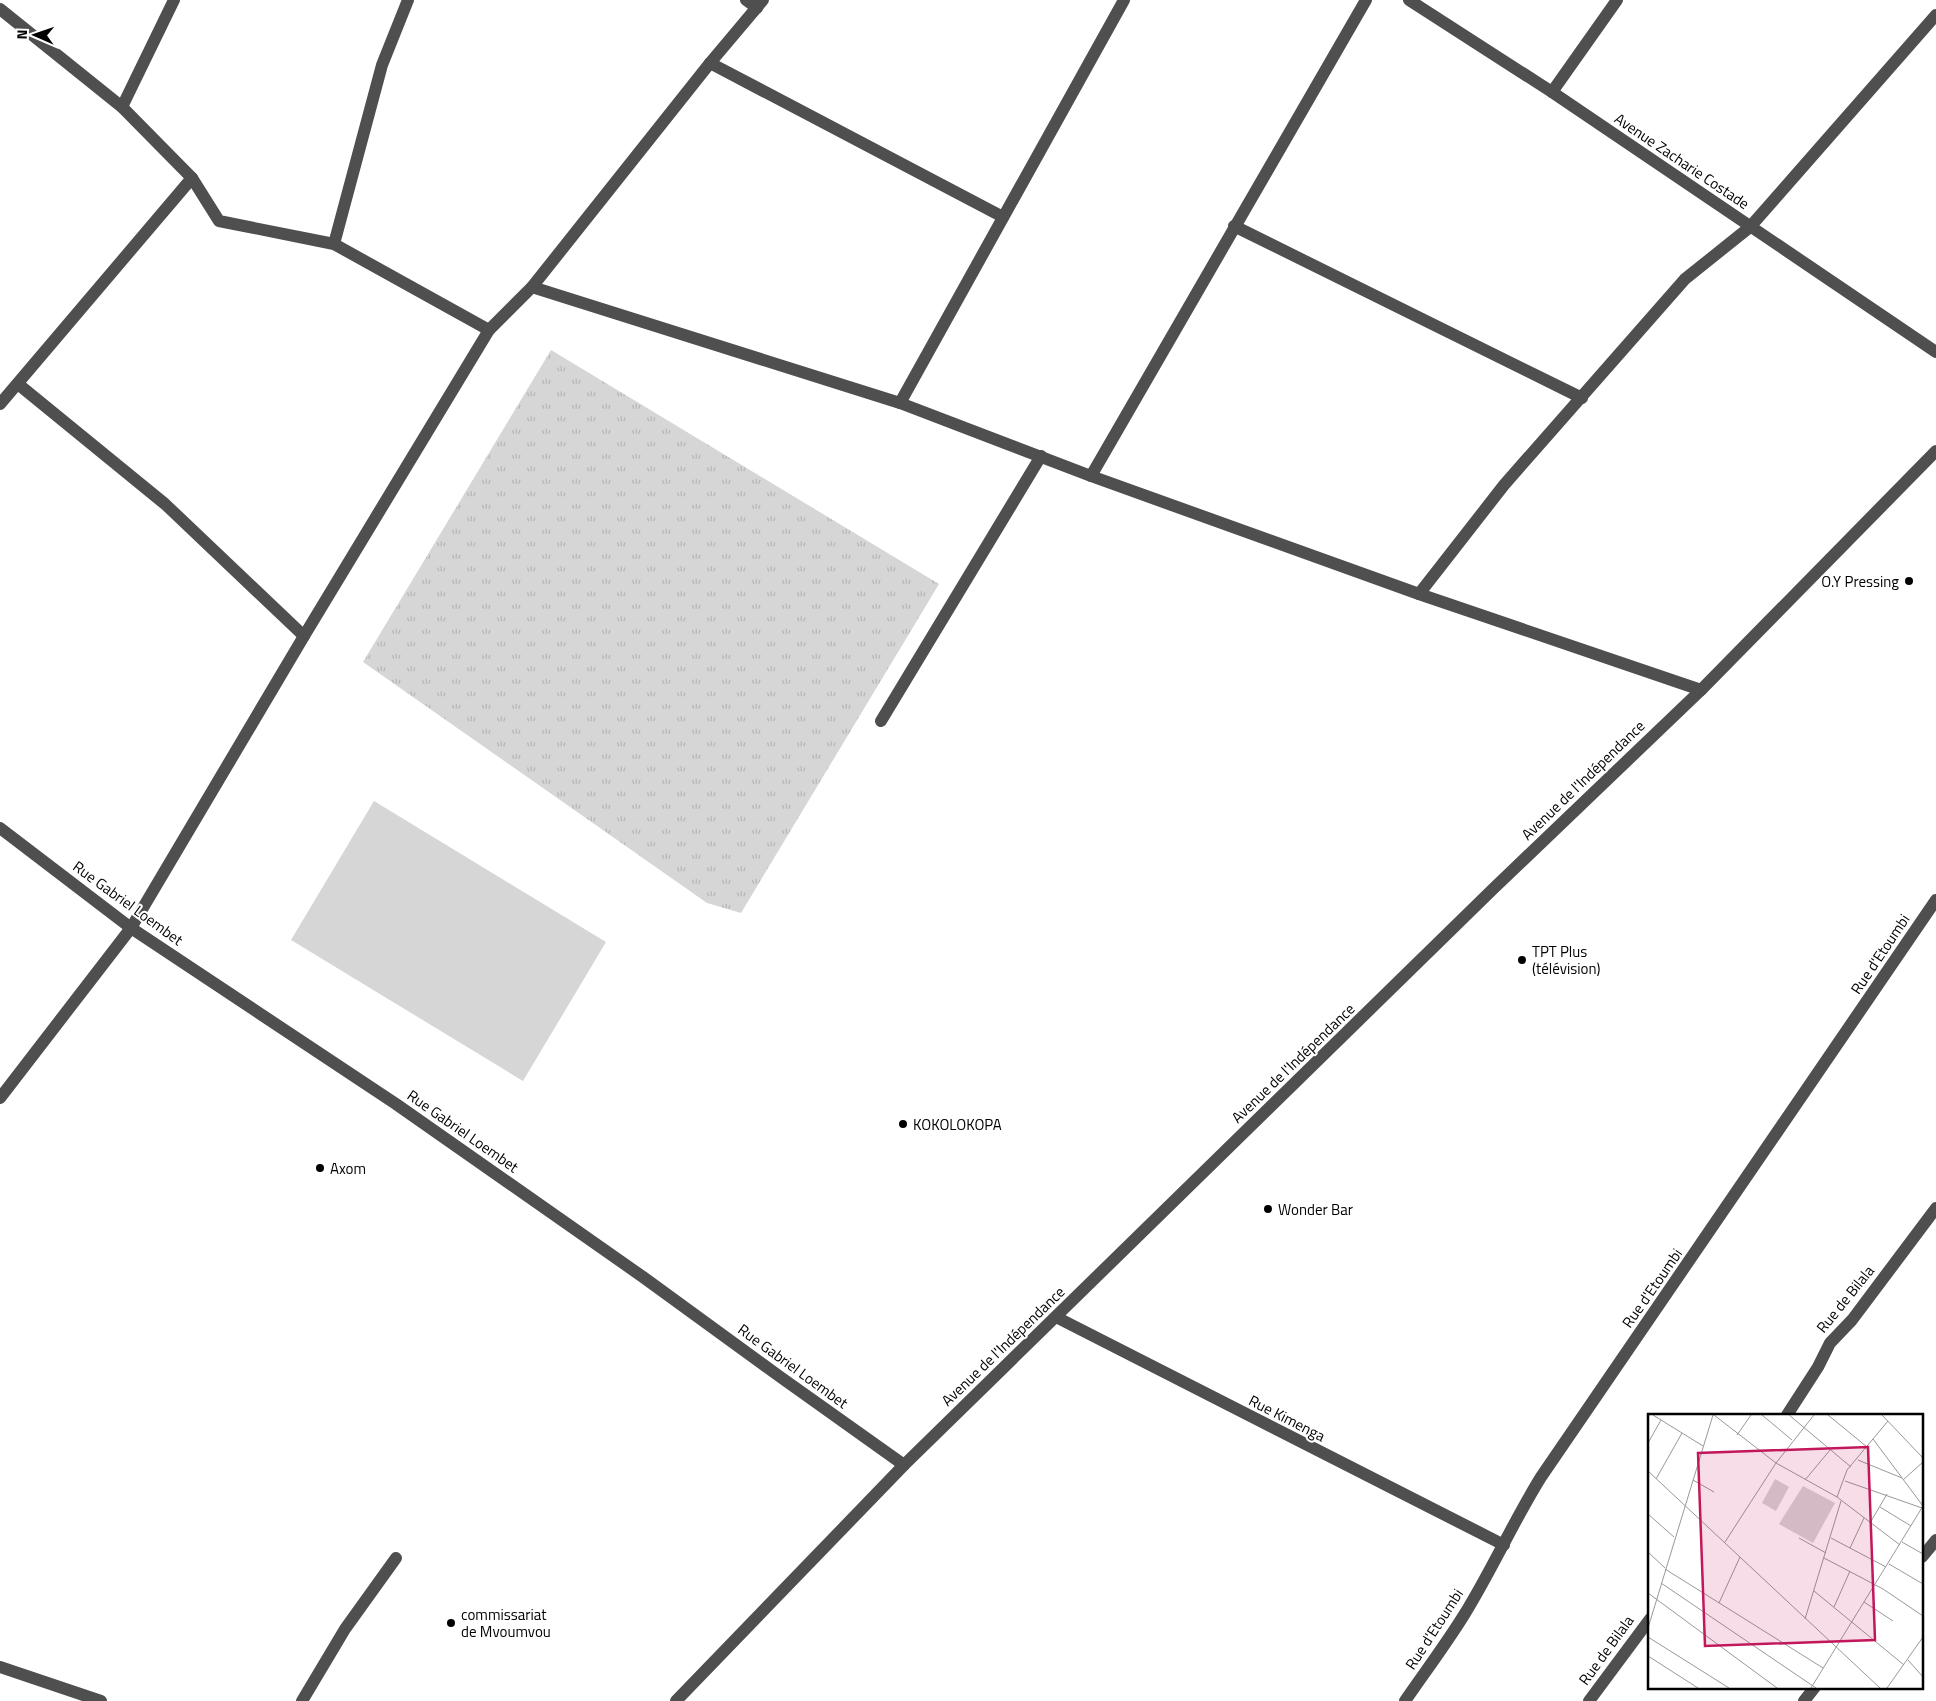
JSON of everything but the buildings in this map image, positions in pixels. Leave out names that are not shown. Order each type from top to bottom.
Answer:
[{"type":"street","points":[[122,107],[174,0]]},
{"type":"street","points":[[334,244],[382,65],[408,0]]},
{"type":"street","points":[[0,1098],[131,928],[304,636],[490,330],[532,287],[710,63],[760,4],[746,0]]},
{"type":"street","points":[[900,403],[1124,0]]},
{"type":"street","points":[[1091,476],[1366,0]]},
{"type":"street","name":"Avenue Zacharie Costade","points":[[1409,0],[1552,92],[1936,352]]},
{"type":"street","points":[[1552,92],[1617,0]]},
{"type":"street","points":[[1,12],[122,107],[192,178],[219,221],[334,244],[490,330]]},
{"type":"street","points":[[1419,594],[1504,485],[1685,279],[1750,227],[1936,15]]},
{"type":"street","points":[[710,63],[1003,217]]},
{"type":"street","points":[[0,404],[192,178]]},
{"type":"street","points":[[1234,226],[1582,398]]},
{"type":"street","points":[[532,287],[900,403],[1091,476],[1419,594],[1701,690]]},
{"type":"street","points":[[18,384],[165,504],[304,636]]},
{"type":"street","name":"Avenue de l'Indépendance","points":[[676,1701],[904,1465],[1486,896],[1701,690],[1936,451]]},
{"type":"street","points":[[881,722],[1041,456]]},
{"type":"street","name":"Rue Gabriel Loembet","points":[[0,828],[131,928],[396,1104],[643,1277],[904,1465]]},
{"type":"street","name":"Rue d'Etoumbi","points":[[1405,1701],[1464,1615],[1504,1546],[1520,1511],[1541,1477],[1936,900]]},
{"type":"street","name":"Rue de Bilala","points":[[1788,1414],[1818,1367],[1830,1342],[1852,1320],[1936,1208]]},
{"type":"street","name":"Rue Kimenga","points":[[1056,1317],[1504,1546]]},
{"type":"street","points":[[1924,1555],[1936,1540]]},
{"type":"street","points":[[302,1701],[345,1629],[396,1558]]},
{"type":"street","name":"Rue de Bilala","points":[[1589,1701],[1648,1622]]},
{"type":"street","points":[[0,1667],[101,1701]]},
{"type":"street","points":[[1804,1701],[1814,1688]]},
{"type":"green space","points":[[551,350],[939,584],[741,913],[707,903],[363,662]]},
{"type":"green space","points":[[374,801],[606,942],[523,1081],[291,940]]},
{"type":"place","name":"O.Y Pressing","points":[[1909,581]]},
{"type":"place","name":"TPT Plus (télévision)","points":[[1522,960]]},
{"type":"place","name":"KOKOLOKOPA","points":[[903,1124]]},
{"type":"place","name":"Axom","points":[[320,1168]]},
{"type":"place","name":"Wonder Bar","points":[[1268,1209]]},
{"type":"place","name":"commissariat de Mvoumvou","points":[[451,1623]]}]
